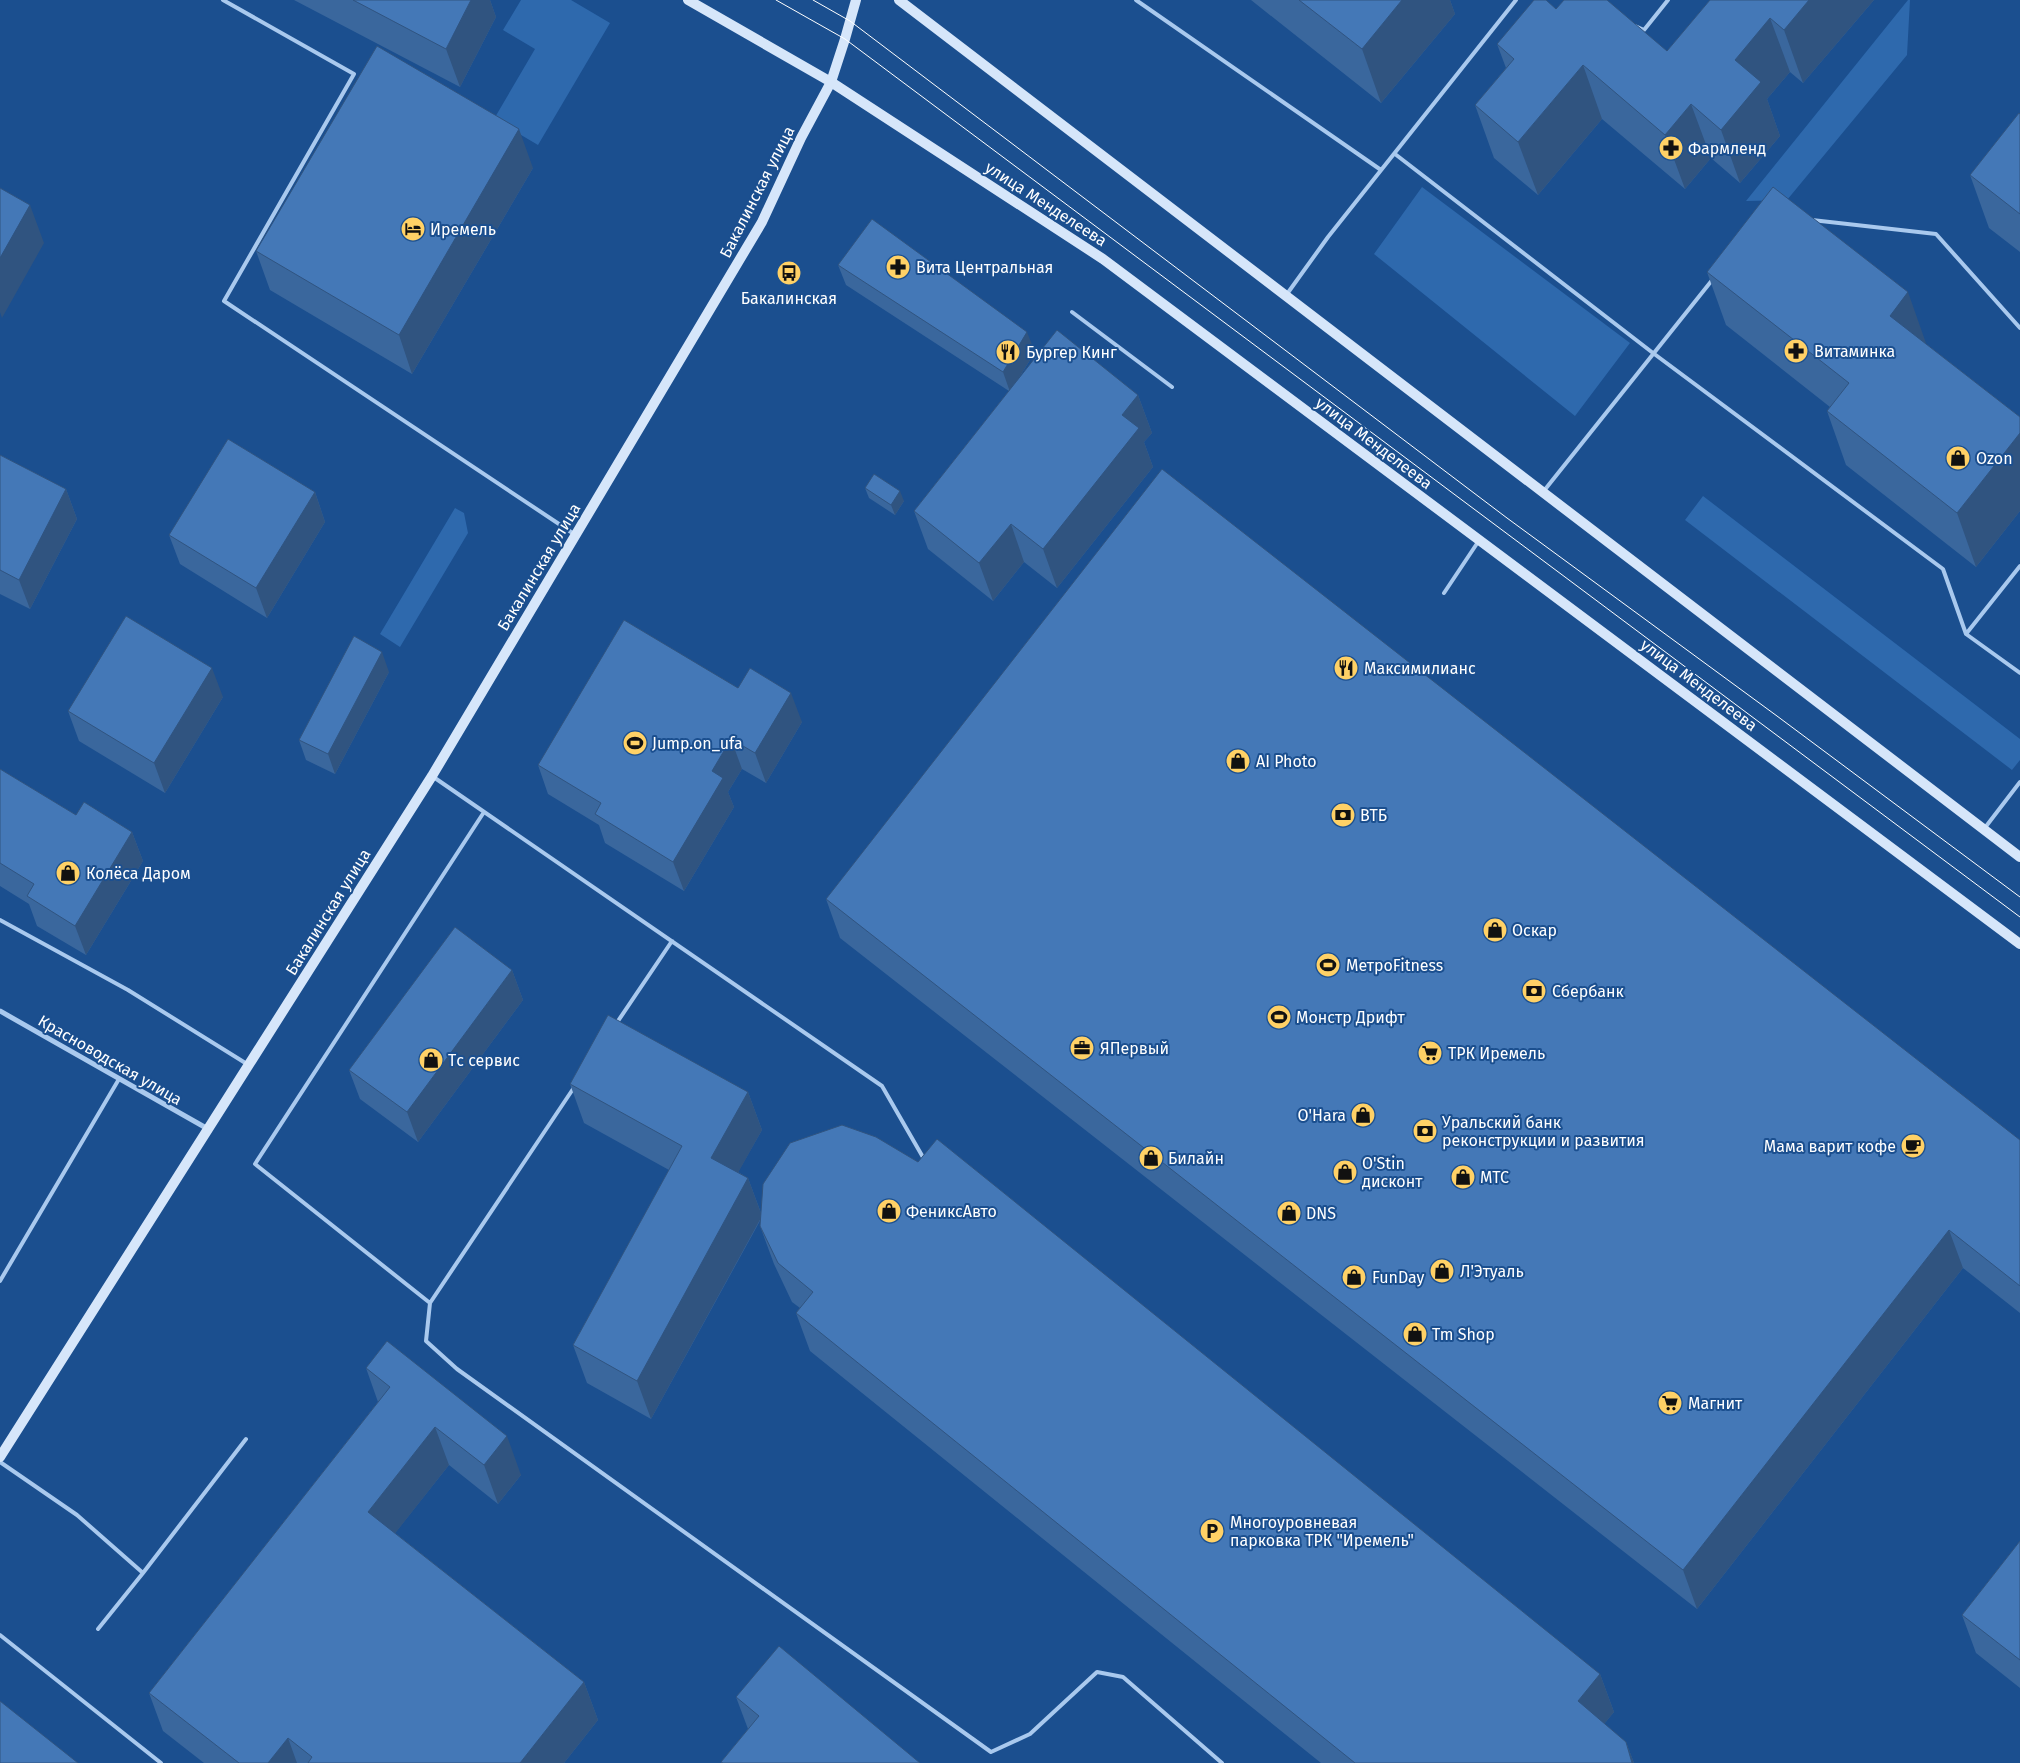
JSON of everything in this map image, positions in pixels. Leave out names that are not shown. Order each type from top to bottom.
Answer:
[{"type":"main road","name":"улица Менделеева","points":[[688,0],[831,82],[1103,258],[2020,944]]},
{"type":"main road","name":"Бакалинская улица","points":[[0,1457],[432,776],[762,222],[801,138],[831,82],[856,0]]},
{"type":"main road","points":[[899,0],[2020,857]]},
{"type":"street","name":"Красноводская улица","points":[[0,1012],[208,1129]]},
{"type":"lane","points":[[223,0],[354,74],[224,300],[576,535]]},
{"type":"lane","points":[[1136,0],[1381,170]]},
{"type":"lane","points":[[1286,296],[1328,237],[1516,0]]},
{"type":"lane","points":[[1627,23],[1644,30],[1668,0]]},
{"type":"lane","points":[[1395,154],[1653,353],[1943,569],[1966,634],[2020,673]]},
{"type":"lane","points":[[1803,219],[1936,234],[2020,328]]},
{"type":"lane","points":[[1542,492],[1715,276]]},
{"type":"lane","points":[[1072,312],[1172,388]]},
{"type":"lane","points":[[1444,592],[1480,540]]},
{"type":"lane","points":[[1966,634],[2020,566]]},
{"type":"lane","points":[[432,776],[882,1086],[927,1163]]},
{"type":"lane","points":[[1984,830],[2020,782]]},
{"type":"lane","points":[[430,1303],[254,1164],[484,812]]},
{"type":"lane","points":[[0,920],[128,990],[248,1065]]},
{"type":"lane","points":[[612,1031],[672,941]]},
{"type":"lane","points":[[0,1281],[119,1079]]},
{"type":"lane","points":[[579,1081],[430,1303],[426,1341],[457,1369],[991,1752],[1030,1734],[1097,1672],[1123,1677],[1222,1763]]},
{"type":"lane","points":[[98,1629],[246,1439]]},
{"type":"lane","points":[[0,1462],[78,1515],[143,1573]]},
{"type":"lane","points":[[0,1635],[160,1763]]},
{"type":"shaded area","points":[[521,0],[571,0],[610,23],[538,145],[494,119],[535,49],[503,30]]},
{"type":"shaded area","points":[[1908,0],[1910,0],[1907,55],[1787,200],[1746,201]]},
{"type":"shaded area","points":[[1422,187],[1630,343],[1575,416],[1374,254]]},
{"type":"shaded area","points":[[1703,496],[2020,739],[2020,760],[2012,770],[1685,520]]},
{"type":"shaded area","points":[[455,508],[464,513],[468,533],[400,647],[380,634]]},
{"type":"building","points":[[353,0],[471,0],[446,49]]},
{"type":"building","points":[[1299,0],[1402,0],[1362,49]]},
{"type":"building","points":[[1534,0],[1546,0],[1556,9],[1564,0],[1607,0],[1667,51],[1710,0],[1809,0],[1784,30],[1770,18],[1735,60],[1761,82],[1721,130],[1691,104],[1665,135],[1583,65],[1518,142],[1475,105],[1514,59],[1497,44]]},
{"type":"building","points":[[377,46],[519,129],[399,335],[256,251]]},
{"type":"building","points":[[2020,114],[2020,214],[1970,175]]},
{"type":"building","points":[[1773,187],[1908,292],[1890,316],[2020,417],[2020,433],[1957,513],[1827,411],[1849,383],[1707,272]]},
{"type":"building","points":[[0,188],[30,205],[0,258]]},
{"type":"building","points":[[872,219],[1027,332],[1003,372],[838,265]]},
{"type":"building","points":[[1057,330],[1138,395],[1122,415],[1139,428],[1043,549],[1011,524],[979,563],[914,511]]},
{"type":"building","points":[[228,439],[315,492],[256,588],[169,535]]},
{"type":"building","points":[[0,455],[66,489],[19,580],[0,570]]},
{"type":"building","name":"ТРК Иремель","points":[[1162,469],[2020,1140],[2020,1286],[1949,1230],[1683,1570],[826,899]]},
{"type":"building","points":[[874,474],[900,491],[891,505],[865,488]]},
{"type":"building","points":[[126,616],[212,668],[154,763],[68,711]]},
{"type":"building","points":[[624,620],[738,688],[750,668],[791,693],[755,753],[731,739],[712,771],[723,778],[673,862],[595,814],[601,803],[538,765]]},
{"type":"building","points":[[354,636],[382,652],[328,754],[299,740]]},
{"type":"building","name":"Колёса Даром","points":[[0,769],[76,815],[84,802],[132,832],[75,926],[27,896],[34,884],[0,863]]},
{"type":"building","points":[[455,927],[512,970],[407,1112],[349,1070]]},
{"type":"building","points":[[608,1015],[748,1092],[711,1158],[748,1178],[637,1381],[573,1345],[682,1146],[570,1084]]},
{"type":"building","name":"Многоуровневая парковка ТРК \"Иремель\"","points":[[842,1125],[876,1137],[918,1162],[937,1139],[1600,1674],[1578,1701],[1626,1742],[1632,1763],[1355,1763],[796,1313],[813,1292],[778,1263],[760,1226],[763,1184],[790,1143]]},
{"type":"building","points":[[387,1341],[507,1436],[484,1465],[435,1427],[368,1512],[584,1682],[520,1763],[308,1763],[312,1757],[288,1738],[268,1763],[239,1763],[149,1693],[390,1387],[366,1368]]},
{"type":"building","points":[[2020,1541],[2020,1660],[1962,1615]]},
{"type":"building","points":[[779,1646],[920,1763],[721,1762],[759,1716],[736,1697]]},
{"type":"building","points":[[0,1701],[78,1763],[0,1763]]},
{"type":"tram line","points":[[776,0],[845,39],[2020,917]]},
{"type":"tram line","points":[[813,0],[850,21],[1507,518],[2020,897]]},
{"type":"place","name":"Фармленд","points":[[1671,148]]},
{"type":"place","name":"Иремель","points":[[413,229]]},
{"type":"place","name":"Вита Центральная","points":[[898,267]]},
{"type":"place","name":"Бакалинская","points":[[789,273]]},
{"type":"place","name":"Витаминка","points":[[1796,351]]},
{"type":"place","name":"Бургер Кинг","points":[[1008,352]]},
{"type":"place","name":"Ozon","points":[[1958,458]]},
{"type":"place","name":"Максимилианс","points":[[1346,668]]},
{"type":"place","name":"Jump.on_ufa","points":[[635,743]]},
{"type":"place","name":"AI Photo","points":[[1238,761]]},
{"type":"place","name":"ВТБ","points":[[1343,815]]},
{"type":"place","name":"Колёса Даром","points":[[68,873]]},
{"type":"place","name":"Оскар","points":[[1495,930]]},
{"type":"place","name":"МетроFitness","points":[[1328,965]]},
{"type":"place","name":"Сбербанк","points":[[1534,991]]},
{"type":"place","name":"Монстр Дрифт","points":[[1279,1017]]},
{"type":"place","name":"ЯПервый","points":[[1082,1048]]},
{"type":"place","name":"ТРК Иремель","points":[[1430,1053]]},
{"type":"place","name":"Тc сервис","points":[[431,1060]]},
{"type":"place","name":"O'Hara","points":[[1363,1115]]},
{"type":"place","name":"Уральский банк реконструкции и развития","points":[[1425,1131]]},
{"type":"place","name":"Мама варит кофе","points":[[1913,1146]]},
{"type":"place","name":"Билайн","points":[[1151,1158]]},
{"type":"place","name":"O'Stin дисконт","points":[[1345,1172]]},
{"type":"place","name":"МТС","points":[[1463,1177]]},
{"type":"place","name":"ФениксАвто","points":[[889,1211]]},
{"type":"place","name":"DNS","points":[[1289,1213]]},
{"type":"place","name":"Л'Этуаль","points":[[1442,1271]]},
{"type":"place","name":"FunDay","points":[[1354,1277]]},
{"type":"place","name":"Tm Shop","points":[[1415,1334]]},
{"type":"place","name":"Магнит","points":[[1670,1403]]},
{"type":"place","name":"Многоуровневая парковка ТРК \"Иремель\"","points":[[1212,1531]]}]
